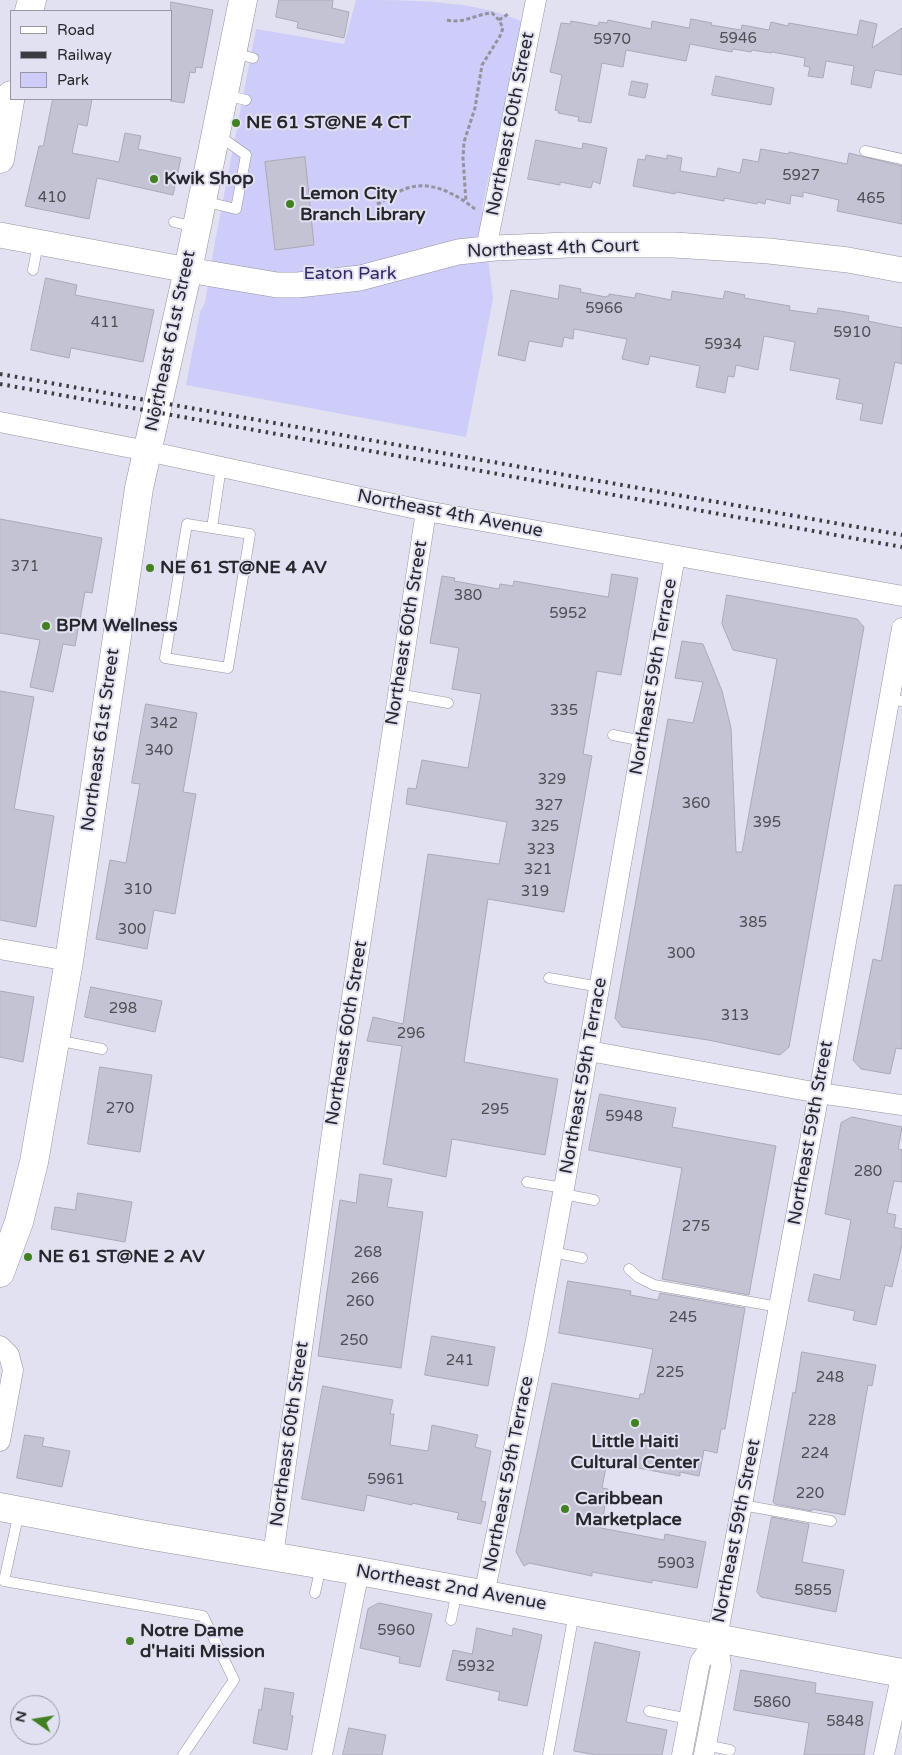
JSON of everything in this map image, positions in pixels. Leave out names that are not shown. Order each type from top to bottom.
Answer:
[{"type":"main road","name":"Northeast 61st Street","points":[[3,1257],[19,1222],[34,1162],[44,1083],[55,1040],[68,961],[139,488],[188,270],[185,225],[202,200],[216,133],[234,97],[243,55],[243,0]]},
{"type":"main road","points":[[0,158],[10,100]]},
{"type":"main road","name":"Northeast 2nd Avenue","points":[[10,1509],[141,1534],[359,1571],[902,1673]]},
{"type":"street","name":"Northeast 60th Street","points":[[486,249],[536,0]]},
{"type":"street","name":"Northeast 4th Court","points":[[0,234],[258,283],[298,285],[360,278],[448,254],[486,249],[584,245],[698,246],[798,253],[902,270]]},
{"type":"street","name":"Northeast 4th Avenue","points":[[0,422],[147,451],[426,511],[902,596]]},
{"type":"street","name":"Northeast 60th Street","points":[[273,1556],[338,1090],[426,511]]},
{"type":"street","name":"Northeast 59th Terrace","points":[[484,1595],[536,1340],[589,1051],[675,556]]},
{"type":"street","name":"Northeast 59th Street","points":[[704,1750],[721,1666],[717,1638],[819,1093],[896,700],[902,628]]},
{"type":"street","points":[[0,949],[68,961]]},
{"type":"street","points":[[589,1051],[819,1093],[902,1105]]},
{"type":"street","points":[[0,1346],[9,1355],[13,1370],[0,1441]]},
{"type":"street","points":[[322,1755],[359,1571]]},
{"type":"street","name":"Northeast 59th Street","points":[[682,1755],[700,1662],[717,1638]]},
{"type":"street","points":[[884,1755],[902,1673]]},
{"type":"lane","points":[[865,151],[902,159]]},
{"type":"lane","points":[[33,270],[38,242]]},
{"type":"lane","points":[[212,528],[221,467]]},
{"type":"lane","points":[[187,524],[212,528],[250,534],[228,668],[165,658],[187,524]]},
{"type":"lane","points":[[398,694],[448,703]]},
{"type":"lane","points":[[613,735],[643,741]]},
{"type":"lane","points":[[549,978],[600,987]]},
{"type":"lane","points":[[55,1040],[102,1049]]},
{"type":"lane","points":[[528,1182],[594,1200]]},
{"type":"lane","points":[[552,1252],[582,1258]]},
{"type":"lane","points":[[629,1269],[638,1277],[654,1285],[779,1307]]},
{"type":"lane","points":[[742,1506],[831,1521]]},
{"type":"lane","points":[[10,1509],[4,1580],[203,1616],[234,1680],[183,1755]]},
{"type":"lane","points":[[315,1593],[322,1565]]},
{"type":"lane","points":[[451,1620],[457,1590]]},
{"type":"lane","points":[[548,1755],[574,1611]]},
{"type":"lane","points":[[649,1710],[689,1718]]},
{"type":"lane","points":[[704,1750],[730,1750]]},
{"type":"path","points":[[447,20],[458,22],[490,13],[494,14],[499,20],[502,28],[502,33],[482,65],[475,108],[464,142],[463,158],[466,202]]},
{"type":"path","points":[[499,20],[508,14]]},
{"type":"path","points":[[377,204],[405,189],[415,187],[444,190],[475,209]]},
{"type":"green space","name":"Eaton Park","points":[[356,0],[420,1],[464,5],[485,9],[523,22],[482,208],[493,299],[466,437],[186,385],[200,312],[205,303],[256,29],[344,44]]},
{"type":"building","points":[[279,0],[333,0],[332,8],[349,12],[344,38],[297,28],[298,22],[276,17]]},
{"type":"building","points":[[171,2],[213,10],[202,68],[196,67],[195,73],[190,72],[184,103],[171,101]]},
{"type":"building","points":[[691,19],[712,23],[711,25],[741,30],[742,25],[769,30],[771,22],[788,26],[789,23],[857,35],[860,20],[877,24],[872,48],[902,28],[902,75],[875,70],[871,88],[851,84],[854,66],[826,61],[823,78],[808,76],[810,67],[804,66],[805,58],[772,52],[752,50],[751,52],[733,49],[732,52],[690,44],[686,61],[626,50],[623,67],[602,63],[591,123],[578,121],[579,117],[558,113],[559,111],[555,110],[562,75],[550,72],[561,23],[570,24],[571,21],[598,26],[599,22],[607,23],[608,20],[651,29],[652,21],[689,28]]},
{"type":"building","points":[[716,76],[774,88],[771,105],[712,95]]},
{"type":"building","points":[[632,81],[648,84],[645,98],[629,95]]},
{"type":"building","points":[[53,100],[92,100],[87,126],[78,124],[72,153],[119,162],[125,133],[141,136],[138,149],[181,158],[173,195],[97,178],[89,219],[25,206],[39,146],[43,146]]},
{"type":"building","points":[[536,140],[582,149],[583,143],[607,148],[600,184],[593,181],[591,188],[560,182],[560,185],[528,179]]},
{"type":"building","points":[[761,149],[788,154],[789,152],[847,164],[849,153],[902,166],[902,224],[837,211],[839,200],[803,192],[803,197],[791,195],[790,204],[766,199],[765,204],[758,202],[757,204],[724,198],[724,201],[676,192],[675,194],[633,186],[638,159],[645,160],[646,155],[667,159],[667,155],[682,158],[680,171],[716,177],[718,168],[740,173],[743,159],[758,162]]},
{"type":"building","name":"Lemon City Branch Library","points":[[305,157],[314,245],[275,250],[265,162]]},
{"type":"building","points":[[46,278],[77,285],[75,295],[154,310],[143,362],[71,348],[69,358],[31,350]]},
{"type":"building","points":[[560,285],[581,289],[580,292],[606,297],[609,294],[635,298],[636,293],[671,300],[672,291],[723,299],[725,291],[745,295],[744,298],[790,306],[789,310],[817,314],[818,308],[869,316],[868,321],[902,328],[902,364],[895,362],[882,424],[860,420],[863,404],[836,399],[840,379],[790,370],[795,342],[764,336],[758,370],[736,365],[734,377],[728,376],[725,393],[696,387],[700,366],[650,356],[648,365],[622,359],[627,339],[574,329],[573,339],[564,337],[562,347],[529,341],[525,361],[498,355],[511,290],[558,299]]},
{"type":"building","points":[[0,519],[102,538],[92,593],[85,592],[75,646],[63,644],[53,692],[30,687],[40,640],[0,633]]},
{"type":"building","points":[[612,574],[638,578],[621,675],[597,671],[583,754],[592,756],[564,912],[488,899],[464,1062],[558,1079],[545,1155],[452,1139],[446,1177],[383,1164],[402,1046],[367,1041],[373,1017],[403,1024],[428,854],[499,864],[507,822],[406,804],[408,788],[416,789],[422,760],[468,768],[481,694],[452,689],[459,648],[430,643],[442,576],[455,578],[454,581],[499,589],[500,584],[513,586],[514,581],[608,597]]},
{"type":"building","points":[[727,595],[857,619],[864,627],[789,1047],[780,1055],[708,1040],[622,1027],[615,1018],[668,719],[693,723],[703,682],[675,678],[682,641],[703,644],[722,691],[731,728],[736,852],[742,852],[777,659],[733,650],[722,624]]},
{"type":"building","points":[[0,691],[34,697],[14,809],[54,816],[36,927],[0,920]]},
{"type":"building","points":[[146,704],[197,713],[183,792],[196,794],[175,914],[154,910],[147,949],[96,939],[110,860],[126,863],[140,784],[132,783]]},
{"type":"building","points":[[895,885],[902,885],[902,1049],[896,1048],[890,1074],[861,1069],[853,1060],[873,959],[881,961]]},
{"type":"building","points":[[91,987],[162,1001],[155,1032],[85,1017]]},
{"type":"building","points":[[0,991],[34,997],[23,1062],[0,1057]]},
{"type":"building","points":[[100,1067],[152,1075],[140,1152],[88,1144]]},
{"type":"building","points":[[600,1094],[676,1108],[672,1127],[776,1146],[749,1295],[662,1279],[682,1168],[589,1150]]},
{"type":"building","points":[[852,1117],[902,1127],[898,1149],[902,1150],[902,1182],[894,1181],[887,1213],[896,1215],[894,1227],[902,1229],[902,1245],[892,1287],[885,1285],[876,1325],[853,1320],[855,1311],[808,1301],[814,1274],[840,1280],[851,1220],[825,1214],[841,1123]]},
{"type":"building","points":[[360,1174],[392,1179],[387,1207],[423,1212],[401,1368],[318,1356],[340,1200],[356,1203]]},
{"type":"building","points":[[78,1193],[132,1202],[125,1242],[51,1229],[55,1207],[75,1210]]},
{"type":"building","points":[[568,1281],[631,1291],[630,1295],[658,1300],[660,1293],[745,1308],[725,1429],[721,1429],[717,1453],[704,1450],[699,1476],[680,1472],[680,1476],[607,1462],[602,1488],[608,1489],[601,1528],[664,1540],[665,1534],[706,1542],[697,1588],[652,1580],[652,1583],[592,1572],[592,1576],[529,1563],[524,1566],[516,1552],[552,1383],[639,1399],[640,1394],[644,1394],[653,1349],[559,1333]]},
{"type":"building","points":[[432,1336],[495,1347],[488,1386],[425,1375]]},
{"type":"building","points":[[802,1352],[876,1365],[872,1386],[868,1385],[845,1515],[812,1509],[812,1511],[773,1502]]},
{"type":"building","points":[[323,1386],[393,1400],[390,1414],[394,1414],[390,1445],[428,1451],[432,1425],[478,1435],[475,1447],[491,1451],[481,1501],[486,1502],[481,1524],[457,1519],[459,1513],[367,1495],[364,1511],[302,1499]]},
{"type":"building","points":[[25,1435],[44,1438],[42,1446],[70,1451],[62,1487],[17,1478]]},
{"type":"building","points":[[772,1517],[809,1524],[802,1562],[844,1570],[836,1612],[761,1597],[757,1592]]},
{"type":"building","points":[[379,1603],[432,1614],[420,1667],[399,1663],[400,1657],[360,1648],[368,1609]]},
{"type":"building","points":[[477,1628],[512,1636],[513,1628],[542,1635],[527,1706],[498,1700],[500,1692],[446,1680],[453,1650],[472,1654]]},
{"type":"building","points":[[595,1642],[640,1652],[626,1722],[667,1730],[662,1755],[596,1755],[574,1751]]},
{"type":"building","points":[[741,1670],[816,1683],[815,1693],[873,1702],[864,1755],[804,1755],[809,1723],[734,1710]]},
{"type":"building","points":[[265,1688],[294,1693],[290,1715],[293,1716],[287,1750],[253,1743]]},
{"type":"building","points":[[349,1728],[386,1735],[382,1755],[343,1755]]},
{"type":"railway","points":[[0,374],[902,535]]},
{"type":"railway","points":[[0,384],[902,547]]},
{"type":"place","name":"NE 61 ST@NE 4 CT","points":[[236,123]]},
{"type":"place","name":"Kwik Shop","points":[[154,179]]},
{"type":"place","name":"Lemon City Branch Library","points":[[290,204]]},
{"type":"place","name":"NE 61 ST@NE 4 AV","points":[[150,568]]},
{"type":"place","name":"BPM Wellness","points":[[46,626]]},
{"type":"place","name":"NE 61 ST@NE 2 AV","points":[[28,1257]]},
{"type":"place","name":"Little Haiti Cultural Center","points":[[635,1423]]},
{"type":"place","name":"Caribbean Marketplace","points":[[565,1509]]},
{"type":"place","name":"Notre Dame d'Haiti Mission","points":[[130,1641]]}]
